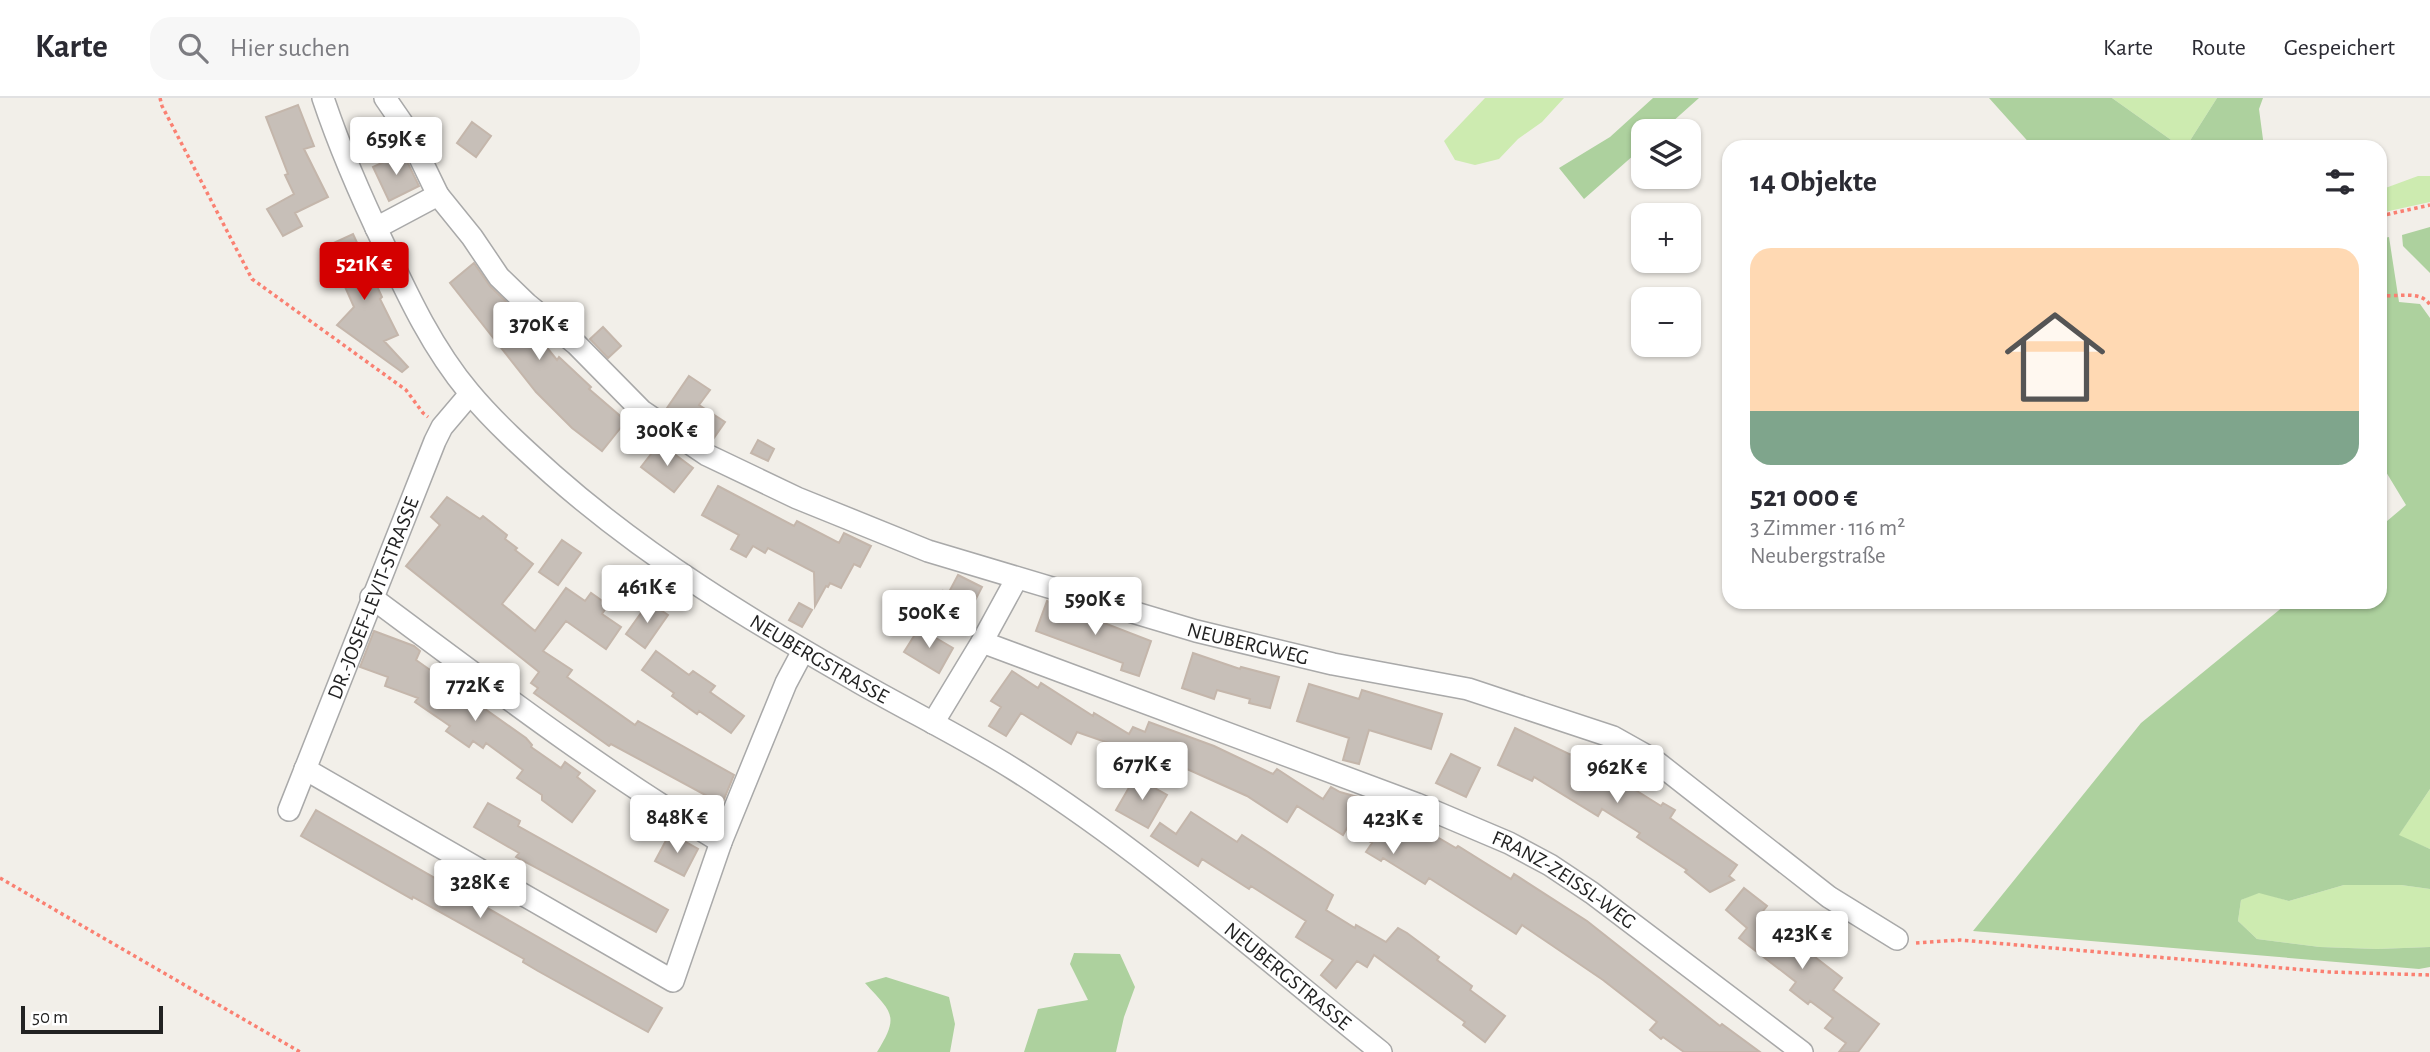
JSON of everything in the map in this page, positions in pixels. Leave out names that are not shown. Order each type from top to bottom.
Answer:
[{"type":"street","name":"NEUBERGSTRASSE","points":[[323,98],[376,228],[430,336],[470,394],[538,462],[606,519],[689,580],[803,651],[1014,770],[1116,840],[1381,1052]]},
{"type":"street","name":"NEUBERGWEG","points":[[385,98],[405,127],[438,195],[505,283],[569,337],[642,411],[696,449],[797,498],[887,536],[1017,578],[1209,634],[1333,664],[1468,689],[1613,737],[1654,760],[1829,897],[1897,939]]},
{"type":"street","points":[[376,228],[438,195]]},
{"type":"street","name":"DR.-JOSEF-LEVIT-STRASSE","points":[[289,810],[371,597],[442,427],[470,394]]},
{"type":"street","points":[[933,723],[1017,578]]},
{"type":"street","points":[[371,597],[587,757],[652,801],[721,842]]},
{"type":"street","name":"FRANZ-ZEISSL-WEG","points":[[982,642],[1429,808],[1508,843],[1550,865],[1592,894],[1802,1052]]},
{"type":"street","points":[[305,769],[673,981],[721,842],[786,683],[803,651]]},
{"type":"path","points":[[160,98],[252,279],[407,390],[423,413],[442,427]]},
{"type":"path","points":[[2387,214],[2430,205]]},
{"type":"path","points":[[2387,295],[2419,295],[2430,305]]},
{"type":"path","points":[[0,878],[300,1052]]},
{"type":"path","points":[[1897,939],[1916,943],[1960,940],[2329,972],[2430,975]]},
{"type":"green space","points":[[1485,98],[1564,98],[1542,122],[1518,139],[1499,159],[1475,165],[1455,160],[1444,141]]},
{"type":"green space","points":[[1653,98],[1699,98],[1675,119],[1631,119],[1631,158],[1584,199],[1559,168],[1610,137]]},
{"type":"green space","points":[[1989,98],[2112,98],[2171,140],[2027,140]]},
{"type":"green space","points":[[2112,98],[2217,98],[2190,140],[2171,140]]},
{"type":"green space","points":[[2217,98],[2263,98],[2259,109],[2263,140],[2190,140]]},
{"type":"green space","points":[[2418,176],[2430,176],[2430,202],[2387,211],[2387,187]]},
{"type":"green space","points":[[2430,227],[2430,273],[2403,246],[2402,235]]},
{"type":"green space","points":[[2387,237],[2399,302],[2420,304],[2430,318],[2430,789],[2399,835],[2430,849],[2430,889],[2401,885],[2344,885],[2289,901],[2259,893],[2241,900],[2238,921],[2257,939],[2320,947],[2430,947],[2430,967],[2419,969],[1973,931],[2141,723],[2280,609],[2387,609],[2387,521],[2406,505],[2387,474]]},
{"type":"green space","points":[[2430,789],[2430,849],[2398,836]]},
{"type":"green space","points":[[2344,885],[2401,885],[2430,889],[2430,947],[2320,947],[2257,939],[2238,921],[2241,900],[2259,892],[2289,901]]},
{"type":"green space","points":[[1074,953],[1120,954],[1135,987],[1124,1017],[1116,1052],[1024,1052],[1038,1009],[1088,1000],[1070,964]]},
{"type":"green space","points":[[886,977],[949,997],[955,1024],[950,1052],[877,1052],[889,1030],[890,1015],[882,1001],[865,983]]},
{"type":"building","points":[[298,105],[314,146],[304,149],[328,197],[295,213],[302,226],[283,236],[267,209],[294,194],[266,117]]},
{"type":"building","points":[[472,122],[491,136],[476,157],[457,143]]},
{"type":"building","points":[[403,153],[419,186],[389,201],[373,167]]},
{"type":"building","points":[[353,234],[398,335],[384,341],[408,367],[402,372],[337,325],[354,307],[327,246]]},
{"type":"building","points":[[474,263],[490,286],[522,317],[557,360],[559,357],[591,387],[589,389],[626,421],[602,451],[572,428],[536,392],[450,283]]},
{"type":"building","points":[[603,327],[621,346],[608,358],[590,339]]},
{"type":"building","points":[[689,376],[710,390],[699,405],[725,422],[711,442],[665,411]]},
{"type":"building","points":[[758,440],[774,449],[768,461],[751,453]]},
{"type":"building","points":[[665,447],[693,468],[674,492],[641,467],[655,449],[659,453]]},
{"type":"building","points":[[718,486],[794,526],[797,521],[839,543],[844,533],[871,546],[860,567],[854,564],[841,588],[830,583],[815,606],[814,572],[768,548],[765,553],[753,546],[746,557],[731,549],[739,535],[702,515]]},
{"type":"building","points":[[447,497],[480,519],[483,516],[507,535],[505,539],[533,564],[502,604],[535,631],[566,588],[585,601],[591,593],[608,605],[602,614],[621,627],[606,649],[566,621],[543,651],[572,670],[567,677],[635,725],[638,721],[734,775],[722,804],[611,744],[609,746],[534,693],[538,688],[531,683],[539,672],[406,566],[440,525],[431,517]]},
{"type":"building","points":[[562,540],[581,553],[558,585],[539,572]]},
{"type":"building","points":[[958,575],[982,587],[965,620],[936,605],[943,591],[948,594]]},
{"type":"building","points":[[1047,601],[1151,641],[1139,676],[1121,670],[1123,663],[1036,631]]},
{"type":"building","points":[[649,602],[668,615],[645,648],[626,634]]},
{"type":"building","points":[[799,603],[812,610],[802,627],[789,620]]},
{"type":"building","points":[[919,628],[953,648],[939,673],[904,652]]},
{"type":"building","points":[[374,631],[414,646],[420,651],[416,660],[526,738],[531,747],[561,768],[565,762],[580,773],[577,777],[595,791],[572,822],[542,800],[542,795],[517,778],[523,770],[486,743],[483,748],[473,741],[469,747],[446,731],[450,726],[415,702],[418,698],[385,686],[388,677],[360,667]]},
{"type":"building","points":[[656,651],[689,675],[693,671],[715,686],[710,692],[744,716],[731,733],[699,711],[697,714],[642,670]]},
{"type":"building","points":[[1193,653],[1240,669],[1241,667],[1279,677],[1270,708],[1217,690],[1214,699],[1182,688]]},
{"type":"building","points":[[1012,671],[1038,688],[1041,683],[1093,716],[1094,713],[1129,734],[1133,727],[1145,732],[1149,722],[1214,746],[1273,774],[1277,769],[1323,799],[1331,787],[1361,798],[1429,839],[1432,834],[1456,848],[1458,846],[1511,879],[1514,874],[1587,921],[1720,1026],[1722,1024],[1760,1052],[1684,1052],[1650,1030],[1657,1022],[1603,980],[1522,925],[1516,934],[1429,878],[1425,884],[1383,858],[1381,861],[1366,852],[1372,843],[1347,828],[1343,835],[1297,806],[1287,822],[1247,796],[1187,769],[1077,732],[1071,744],[1021,713],[1006,736],[989,726],[1001,707],[991,701]]},
{"type":"building","points":[[1309,684],[1359,699],[1362,690],[1442,714],[1431,749],[1369,730],[1359,764],[1343,760],[1349,738],[1297,721]]},
{"type":"building","points":[[1515,728],[1571,755],[1573,751],[1661,806],[1663,803],[1675,810],[1670,818],[1737,865],[1729,876],[1734,880],[1710,892],[1685,872],[1687,870],[1637,837],[1640,833],[1602,809],[1598,816],[1534,777],[1532,781],[1498,765]]},
{"type":"building","points":[[1451,754],[1480,768],[1466,797],[1436,783]]},
{"type":"building","points":[[1135,777],[1167,795],[1148,828],[1116,810]]},
{"type":"building","points":[[488,803],[520,821],[518,826],[668,910],[656,932],[516,857],[519,853],[474,827]]},
{"type":"building","points":[[316,810],[662,1008],[648,1032],[538,971],[523,962],[524,959],[301,836]]},
{"type":"building","points":[[1191,812],[1237,842],[1242,835],[1333,895],[1326,910],[1355,928],[1356,925],[1386,942],[1398,928],[1407,933],[1472,986],[1470,990],[1505,1016],[1485,1042],[1463,1025],[1465,1022],[1374,955],[1367,967],[1357,961],[1336,988],[1321,975],[1333,960],[1296,937],[1306,921],[1202,859],[1198,866],[1151,836],[1160,823],[1176,834]]},
{"type":"building","points":[[670,833],[698,849],[684,876],[655,861]]},
{"type":"building","points":[[1744,888],[1767,906],[1763,911],[1805,943],[1802,947],[1842,978],[1833,990],[1879,1024],[1858,1052],[1839,1052],[1846,1043],[1825,1028],[1833,1018],[1790,990],[1796,982],[1739,938],[1747,928],[1726,910]]}]
